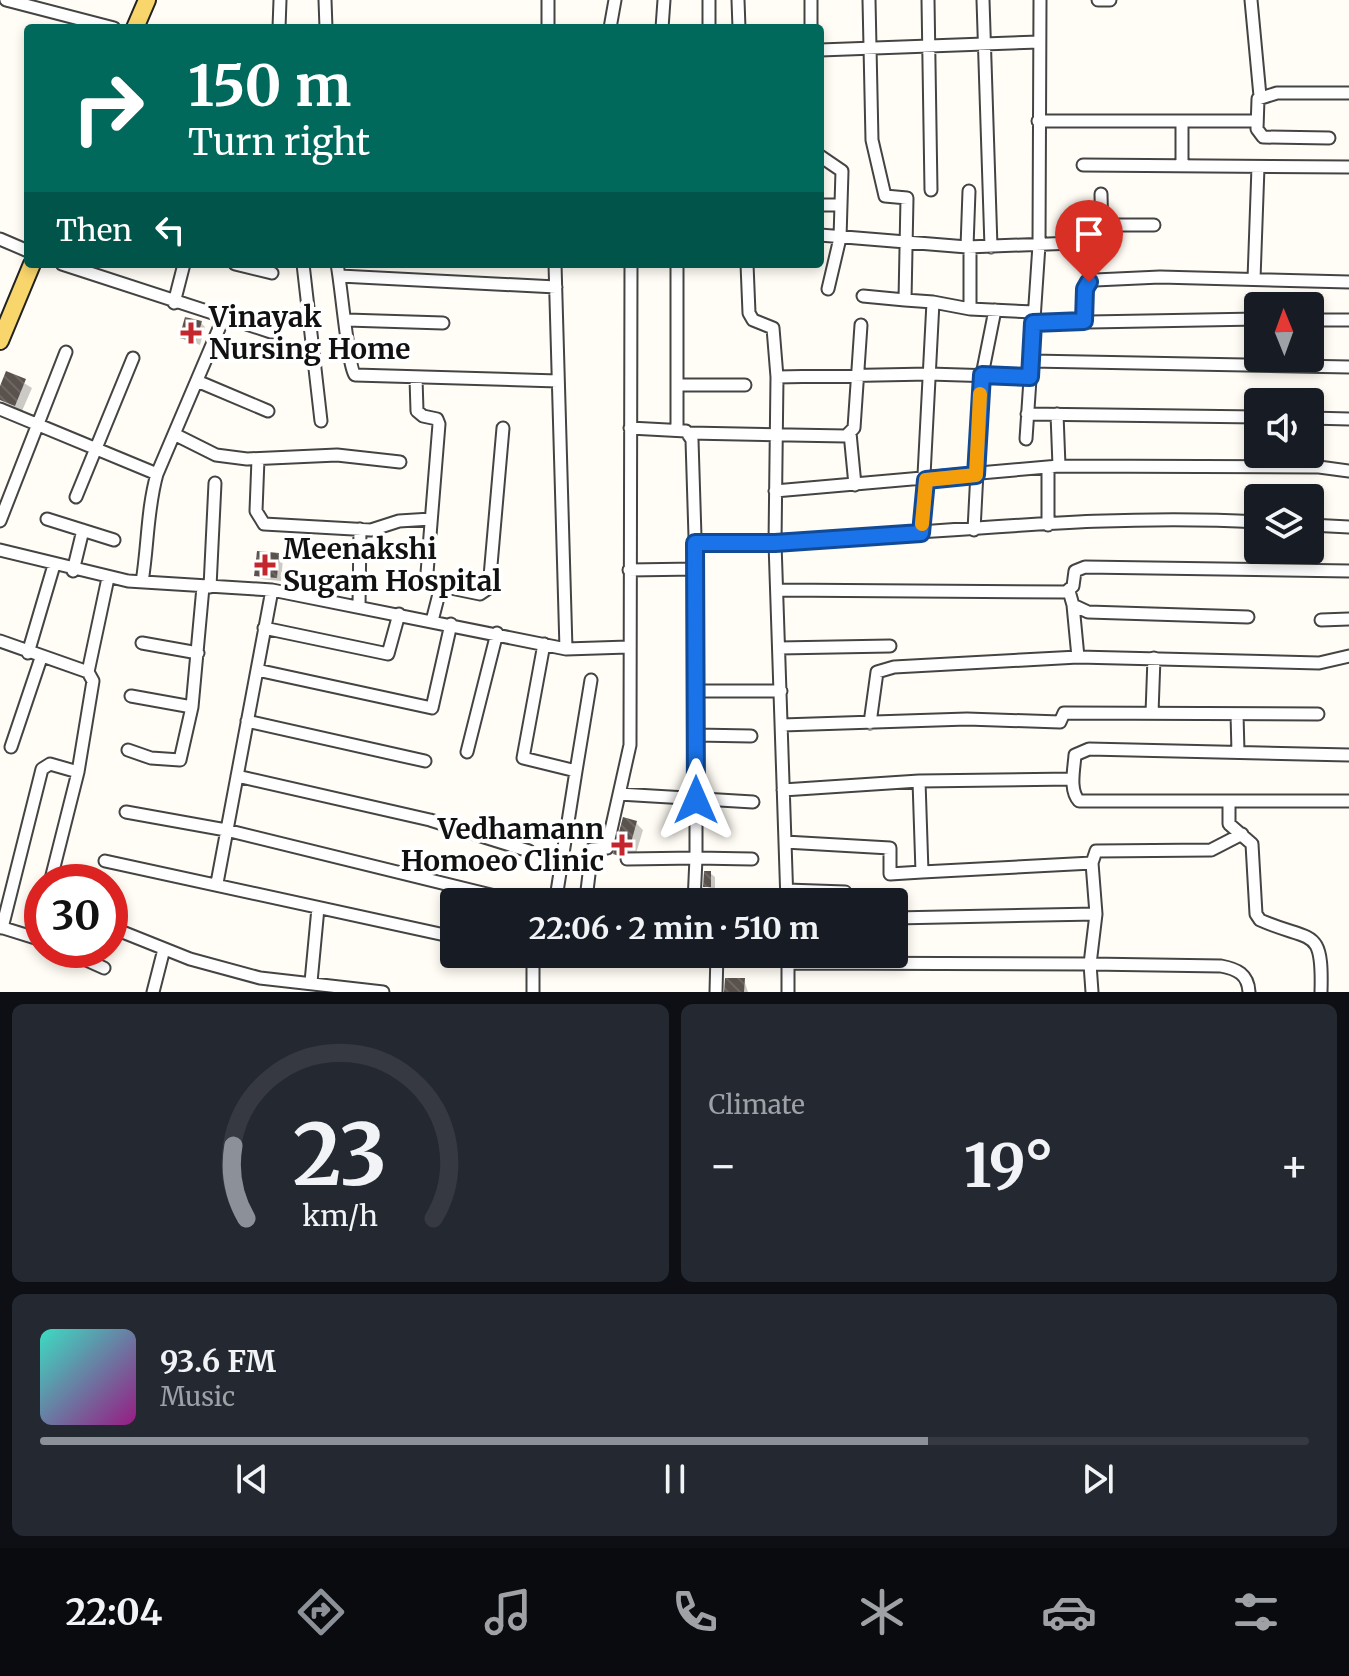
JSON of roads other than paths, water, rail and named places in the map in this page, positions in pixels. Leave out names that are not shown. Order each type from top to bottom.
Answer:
[{"type":"main road","points":[[137,24],[147,0]]},
{"type":"main road","points":[[0,341],[30,268]]},
{"type":"street","points":[[6,0],[99,24]]},
{"type":"street","points":[[279,24],[280,0]]},
{"type":"street","points":[[325,0],[326,24]]},
{"type":"street","points":[[548,0],[548,24]]},
{"type":"street","points":[[611,24],[615,0]]},
{"type":"street","points":[[662,24],[664,0]]},
{"type":"street","points":[[709,0],[709,24]]},
{"type":"street","points":[[738,0],[739,24]]},
{"type":"street","points":[[811,0],[811,24]]},
{"type":"street","points":[[869,0],[872,140],[885,196],[907,198],[905,300]]},
{"type":"street","points":[[928,0],[931,190]]},
{"type":"street","points":[[983,0],[991,247]]},
{"type":"street","points":[[1026,439],[1039,245],[1040,0]]},
{"type":"street","points":[[1098,0],[1110,0]]},
{"type":"street","points":[[1251,0],[1260,96],[1257,121],[1263,137],[1329,138]]},
{"type":"street","points":[[824,50],[1039,42]]},
{"type":"street","points":[[1260,96],[1349,93]]},
{"type":"street","points":[[1038,121],[1257,121]]},
{"type":"street","points":[[1182,121],[1182,166]]},
{"type":"street","points":[[824,159],[842,171],[840,238],[828,289]]},
{"type":"street","points":[[1083,165],[1349,167]]},
{"type":"street","points":[[1254,279],[1258,167]]},
{"type":"street","points":[[969,191],[970,309]]},
{"type":"street","points":[[824,236],[968,247],[1099,242],[1101,194]]},
{"type":"street","points":[[824,205],[841,205]]},
{"type":"street","points":[[1102,225],[1154,225]]},
{"type":"street","points":[[0,239],[24,249]]},
{"type":"street","points":[[73,268],[223,319],[271,332]]},
{"type":"street","points":[[174,303],[183,268]]},
{"type":"street","points":[[251,268],[272,273]]},
{"type":"street","points":[[303,268],[321,421]]},
{"type":"street","points":[[555,268],[566,649]]},
{"type":"street","points":[[587,888],[592,849],[607,848],[630,745],[631,268]]},
{"type":"street","points":[[677,268],[678,385],[696,569],[695,888]]},
{"type":"street","points":[[747,268],[749,313],[753,320],[773,328],[777,377],[775,543],[787,888]]},
{"type":"street","points":[[556,287],[338,270],[347,320],[349,365],[355,375],[558,381]]},
{"type":"street","points":[[1084,321],[1086,285],[1095,280],[1349,282]]},
{"type":"street","points":[[863,296],[933,302],[1034,318],[1084,321],[1244,319]]},
{"type":"street","points":[[921,533],[933,302]]},
{"type":"street","points":[[974,530],[982,375],[995,310]]},
{"type":"street","points":[[142,582],[149,533],[149,503],[157,474],[223,319]]},
{"type":"street","points":[[347,320],[443,323]]},
{"type":"street","points":[[1324,320],[1349,320]]},
{"type":"street","points":[[630,428],[839,438],[854,428],[861,325]]},
{"type":"street","points":[[0,521],[66,352]]},
{"type":"street","points":[[76,497],[133,358]]},
{"type":"street","points":[[1031,361],[1349,367]]},
{"type":"street","points":[[777,377],[929,374],[1030,377]]},
{"type":"street","points":[[416,378],[417,411],[439,424],[427,578],[441,586],[480,594],[488,592],[503,428]]},
{"type":"street","points":[[197,381],[268,411]]},
{"type":"street","points":[[678,385],[745,385]]},
{"type":"street","points":[[0,409],[157,474]]},
{"type":"street","points":[[1027,414],[1244,417]]},
{"type":"street","points":[[1048,525],[1057,414]]},
{"type":"street","points":[[1324,418],[1349,419]]},
{"type":"street","points":[[850,433],[855,485]]},
{"type":"street","points":[[174,434],[216,455],[258,459],[337,455],[400,462]]},
{"type":"street","points":[[258,459],[256,511],[260,522],[272,526],[384,529],[399,521],[431,519]]},
{"type":"street","points":[[775,491],[1054,467],[1319,467],[1349,471]]},
{"type":"street","points":[[128,750],[151,758],[180,760],[192,707],[207,587],[215,483]]},
{"type":"street","points":[[47,519],[114,540]]},
{"type":"street","points":[[695,543],[775,543],[1048,525],[1244,522]]},
{"type":"street","points":[[1324,526],[1349,527]]},
{"type":"street","points":[[359,607],[360,529]]},
{"type":"street","points":[[73,571],[83,530]]},
{"type":"street","points":[[0,550],[108,578],[272,590],[566,649],[628,647]]},
{"type":"street","points":[[28,653],[54,565]]},
{"type":"street","points":[[1078,657],[1069,591],[1075,571],[1085,567],[1349,571]]},
{"type":"street","points":[[629,570],[696,569]]},
{"type":"street","points":[[55,864],[79,765],[93,687],[88,672],[108,578]]},
{"type":"street","points":[[432,621],[441,586]]},
{"type":"street","points":[[217,883],[272,590]]},
{"type":"street","points":[[778,590],[1069,591]]},
{"type":"street","points":[[1073,605],[1088,612],[1248,617]]},
{"type":"street","points":[[264,628],[388,654],[399,614]]},
{"type":"street","points":[[1321,620],[1349,619]]},
{"type":"street","points":[[257,670],[432,708],[451,624]]},
{"type":"street","points":[[467,752],[497,633]]},
{"type":"street","points":[[0,641],[41,658],[88,672]]},
{"type":"street","points":[[142,643],[198,653]]},
{"type":"street","points":[[544,644],[523,758],[576,771]]},
{"type":"street","points":[[779,648],[890,646]]},
{"type":"street","points":[[870,723],[874,679],[877,672],[884,669],[1078,657],[1319,663],[1349,656]]},
{"type":"street","points":[[11,747],[41,658]]},
{"type":"street","points":[[1152,713],[1154,658]]},
{"type":"street","points":[[558,888],[591,680]]},
{"type":"street","points":[[696,691],[781,691]]},
{"type":"street","points":[[131,696],[192,707]]},
{"type":"street","points":[[782,725],[967,719],[1060,722],[1064,713],[1318,714]]},
{"type":"street","points":[[1237,714],[1238,752]]},
{"type":"street","points":[[247,721],[425,761]]},
{"type":"street","points":[[696,735],[751,736]]},
{"type":"street","points":[[1349,755],[1081,750],[1075,755],[1073,779],[1075,797],[1079,801],[1349,801]]},
{"type":"street","points":[[24,935],[1,928],[42,769],[50,764],[79,765]]},
{"type":"street","points":[[237,776],[430,820],[529,851]]},
{"type":"street","points":[[783,790],[919,781],[1073,779]]},
{"type":"street","points":[[919,781],[922,872]]},
{"type":"street","points":[[619,794],[753,802]]},
{"type":"street","points":[[1229,801],[1229,824],[1252,844],[1256,914],[1260,920],[1310,937],[1316,943],[1322,959],[1321,992]]},
{"type":"street","points":[[126,812],[226,830],[461,888]]},
{"type":"street","points":[[1092,992],[1090,964],[1096,914],[1093,855],[1099,850],[1211,850],[1242,834]]},
{"type":"street","points":[[785,842],[890,848],[890,874],[1092,863]]},
{"type":"street","points":[[627,859],[752,859]]},
{"type":"street","points":[[105,861],[440,934]]},
{"type":"street","points":[[311,982],[318,908]]},
{"type":"street","points":[[908,918],[1096,914]]},
{"type":"street","points":[[128,934],[277,986],[311,982],[383,992]]},
{"type":"street","points":[[153,992],[164,949]]},
{"type":"street","points":[[908,961],[1230,968],[1246,977],[1249,992]]},
{"type":"street","points":[[531,968],[533,992]]},
{"type":"street","points":[[716,992],[717,968]]},
{"type":"street","points":[[788,968],[788,992]]},
{"type":"place","name":"Vinayak Nursing Home","points":[[191,333]]},
{"type":"place","name":"Meenakshi Sugam Hospital","points":[[265,565]]},
{"type":"place","name":"Vedhamann Homoeo Clinic","points":[[622,845]]}]
